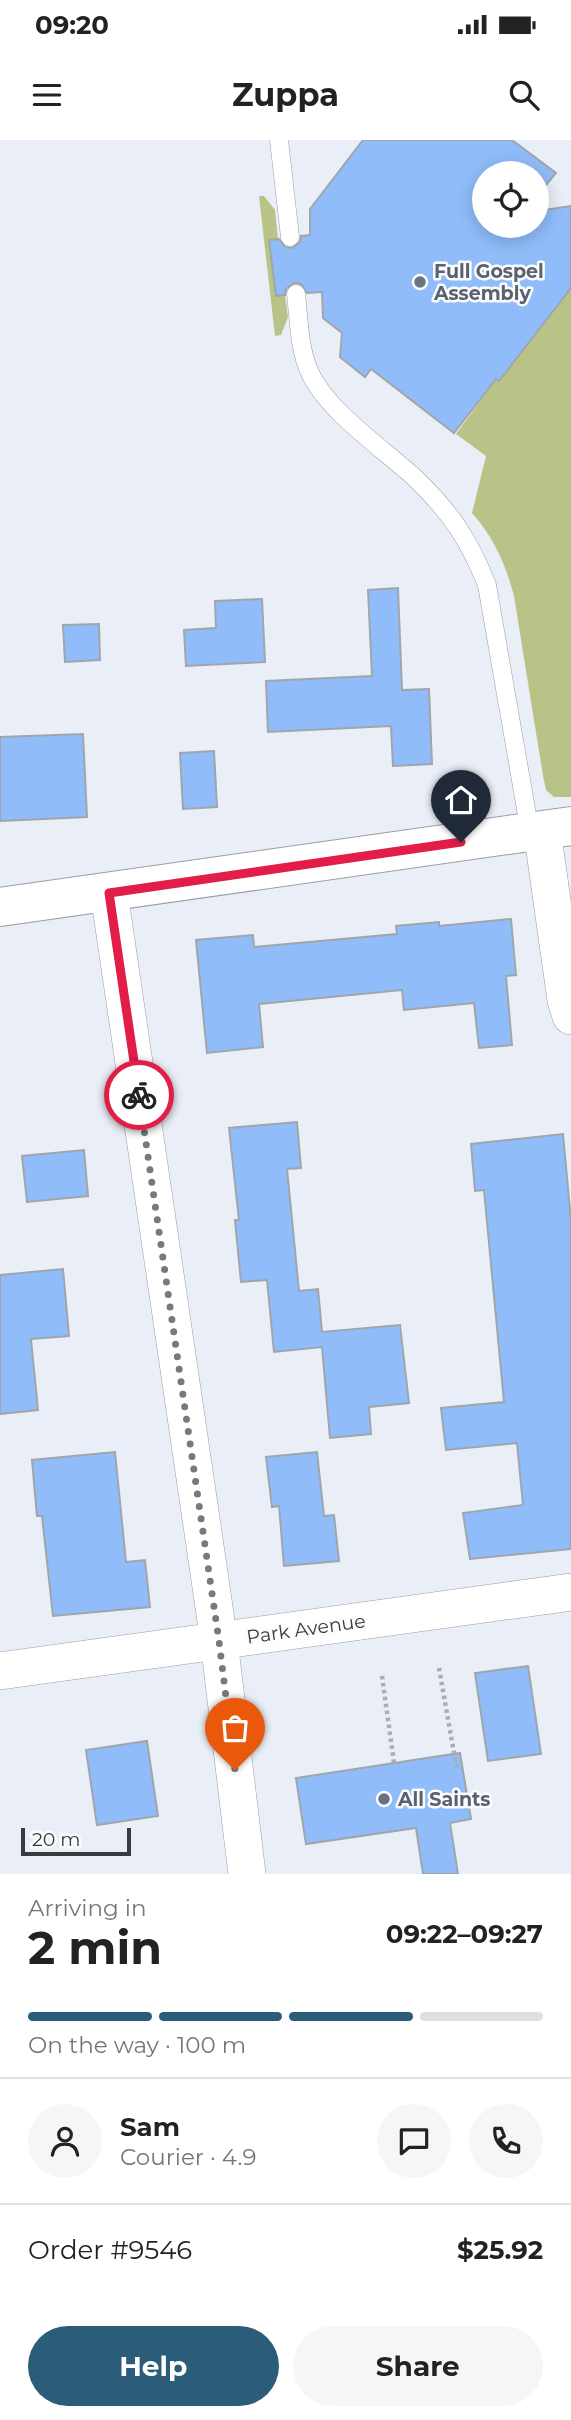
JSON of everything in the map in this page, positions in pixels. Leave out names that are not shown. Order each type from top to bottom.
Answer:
[{"type":"street","points":[[0,907],[548,830],[566,1000],[571,1016]]},
{"type":"street","points":[[109,893],[219,1641],[247,1874]]},
{"type":"street","name":"Park Avenue","points":[[0,1671],[571,1592]]},
{"type":"lane","points":[[279,140],[290,237]]},
{"type":"lane","points":[[296,294],[306,361],[320,388],[348,419],[447,511],[472,547],[487,585],[548,830]]},
{"type":"path","points":[[439,1668],[457,1770]]},
{"type":"path","points":[[382,1676],[394,1763]]},
{"type":"green space","points":[[259,196],[264,196],[275,210],[278,239],[269,241],[276,296],[285,295],[288,317],[281,335],[275,336]]},
{"type":"green space","points":[[571,277],[571,797],[554,797],[546,790],[543,776],[511,584],[492,541],[472,513],[486,456],[456,434],[486,393],[488,373],[499,382],[568,293],[562,289]]},
{"type":"building","name":"Full Gospel Assembly","points":[[363,140],[512,140],[540,161],[472,161],[472,238],[549,238],[549,209],[571,206],[571,288],[499,381],[496,379],[454,433],[371,369],[365,377],[340,357],[342,333],[323,318],[322,292],[307,293],[301,284],[294,283],[286,289],[285,295],[276,296],[269,240],[279,239],[285,247],[292,248],[300,242],[301,236],[310,235],[310,209]]},
{"type":"building","name":"Full Gospel Assembly","points":[[549,168],[556,173],[549,181]]},
{"type":"building","points":[[398,588],[402,690],[429,689],[432,764],[393,766],[391,726],[268,732],[266,681],[372,676],[368,590]]},
{"type":"building","points":[[262,599],[265,662],[186,666],[184,630],[216,628],[215,601]]},
{"type":"building","points":[[99,624],[100,660],[65,662],[63,625]]},
{"type":"building","points":[[83,734],[87,817],[0,821],[0,737]]},
{"type":"building","points":[[214,751],[217,807],[183,809],[180,753]]},
{"type":"building","points":[[511,919],[516,975],[506,976],[512,1045],[479,1048],[474,1003],[404,1010],[402,990],[259,1004],[263,1047],[207,1053],[196,940],[253,935],[254,947],[397,934],[396,926],[439,922],[439,926]]},
{"type":"building","points":[[297,1122],[301,1168],[287,1169],[299,1291],[318,1289],[322,1332],[400,1325],[409,1403],[369,1407],[371,1434],[330,1438],[322,1347],[274,1352],[267,1280],[241,1282],[235,1220],[239,1220],[229,1128]]},
{"type":"building","points":[[563,1134],[571,1221],[571,1549],[470,1559],[463,1513],[523,1505],[517,1443],[446,1450],[441,1408],[504,1402],[484,1190],[475,1191],[471,1144]]},
{"type":"building","points":[[84,1150],[88,1196],[27,1202],[22,1156]]},
{"type":"building","points":[[63,1269],[69,1336],[31,1339],[38,1410],[0,1414],[0,1275]]},
{"type":"building","points":[[115,1452],[126,1562],[145,1560],[150,1607],[53,1616],[42,1516],[37,1516],[32,1460]]},
{"type":"building","points":[[317,1452],[324,1516],[334,1515],[339,1561],[284,1566],[279,1506],[272,1507],[266,1457]]},
{"type":"building","points":[[528,1666],[541,1754],[488,1761],[475,1673]]},
{"type":"building","points":[[147,1741],[158,1816],[97,1825],[86,1750]]},
{"type":"building","name":"All Saints","points":[[460,1753],[471,1819],[450,1823],[458,1874],[423,1874],[416,1828],[306,1844],[296,1778]]},
{"type":"way so far","points":[[139,1095],[219,1641],[235,1770]]},
{"type":"place","name":"Full Gospel Assembly","points":[[420,282]]},
{"type":"place","name":"All Saints","points":[[384,1799]]},
{"type":"route","points":[[139,1095],[109,893],[461,842]]}]
